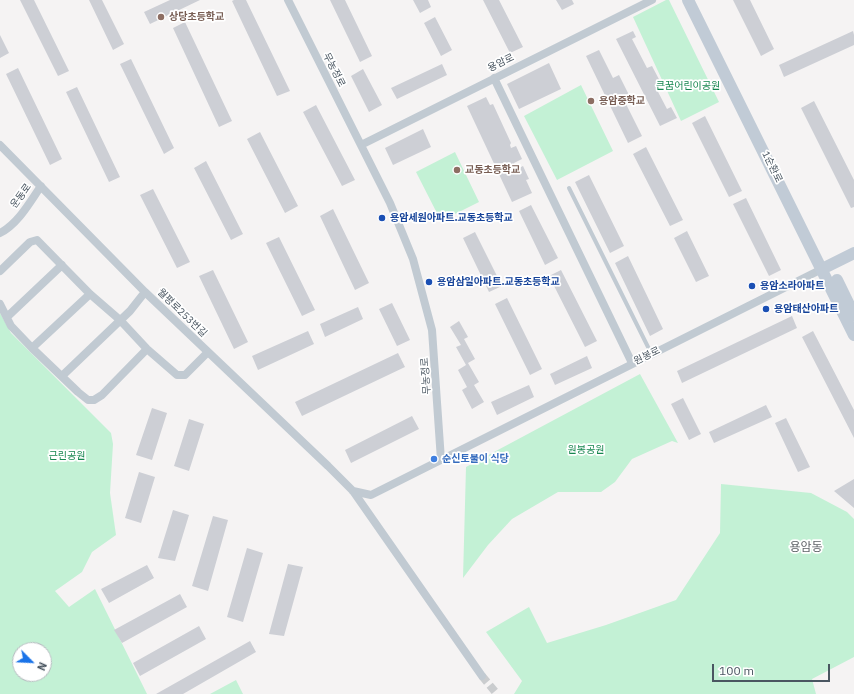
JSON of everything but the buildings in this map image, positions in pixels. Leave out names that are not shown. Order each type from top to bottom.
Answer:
[{"type":"street","name":"무농정로","points":[[288,0],[390,203],[413,259],[432,330],[441,460]]},
{"type":"street","name":"용암로","points":[[361,145],[652,0]]},
{"type":"street","name":"1순환로","points":[[688,0],[826,267],[854,315]]},
{"type":"street","name":"1순환로","points":[[698,0],[826,267],[854,335]]},
{"type":"street","points":[[494,78],[632,363]]},
{"type":"street","name":"월평로253번길","points":[[0,145],[145,292],[353,491]]},
{"type":"street","name":"운동로","points":[[0,233],[5,231],[22,214],[41,186]]},
{"type":"street","points":[[0,271],[30,242],[37,240],[90,294],[120,320],[147,349],[176,375],[185,375],[208,352]]},
{"type":"street","name":"원봉로","points":[[441,460],[854,253]]},
{"type":"street","points":[[7,317],[62,266]]},
{"type":"street","points":[[62,376],[120,320],[145,292]]},
{"type":"street","points":[[32,348],[90,294]]},
{"type":"street","points":[[0,304],[11,326],[32,348],[88,400],[94,400],[102,395],[147,349]]},
{"type":"street","points":[[353,491],[371,495],[441,460]]},
{"type":"street","points":[[353,491],[482,676]]},
{"type":"lane","points":[[569,188],[651,354]]},
{"type":"green space","name":"큰꿈어린이공원","points":[[666,0],[669,0],[719,102],[681,121],[633,17]]},
{"type":"green space","points":[[581,85],[613,151],[557,180],[524,116]]},
{"type":"green space","points":[[455,152],[479,202],[441,221],[416,172]]},
{"type":"green space","name":"근린공원","points":[[0,313],[11,333],[111,433],[113,444],[110,493],[116,535],[92,552],[82,572],[55,591],[69,607],[95,589],[147,694],[0,694]]},
{"type":"green space","name":"원봉공원","points":[[640,374],[678,443],[672,441],[632,459],[615,482],[601,492],[558,492],[512,519],[488,545],[463,578],[466,467]]},
{"type":"green space","points":[[721,484],[811,493],[847,512],[854,519],[854,657],[812,679],[816,694],[514,694],[522,681],[486,632],[529,607],[547,643],[606,625],[676,600],[720,533]]},
{"type":"green space","points":[[236,680],[243,694],[210,694]]},
{"type":"tunnel","points":[[482,676],[497,694]]},
{"type":"place","name":"상당초등학교","points":[[161,17]]},
{"type":"place","name":"용암중학교","points":[[591,101]]},
{"type":"place","name":"교동초등학교","points":[[457,170]]},
{"type":"place","name":"용암세원아파트.교동초등학교","points":[[382,218]]},
{"type":"place","name":"용암삼일아파트.교동초등학교","points":[[429,282]]},
{"type":"place","name":"용암소라아파트","points":[[752,286]]},
{"type":"place","name":"용암태산아파트","points":[[766,309]]},
{"type":"place","name":"순신토불이 식당","points":[[434,459]]},
{"type":"district","name":"용암동","points":[[806,548]]}]
